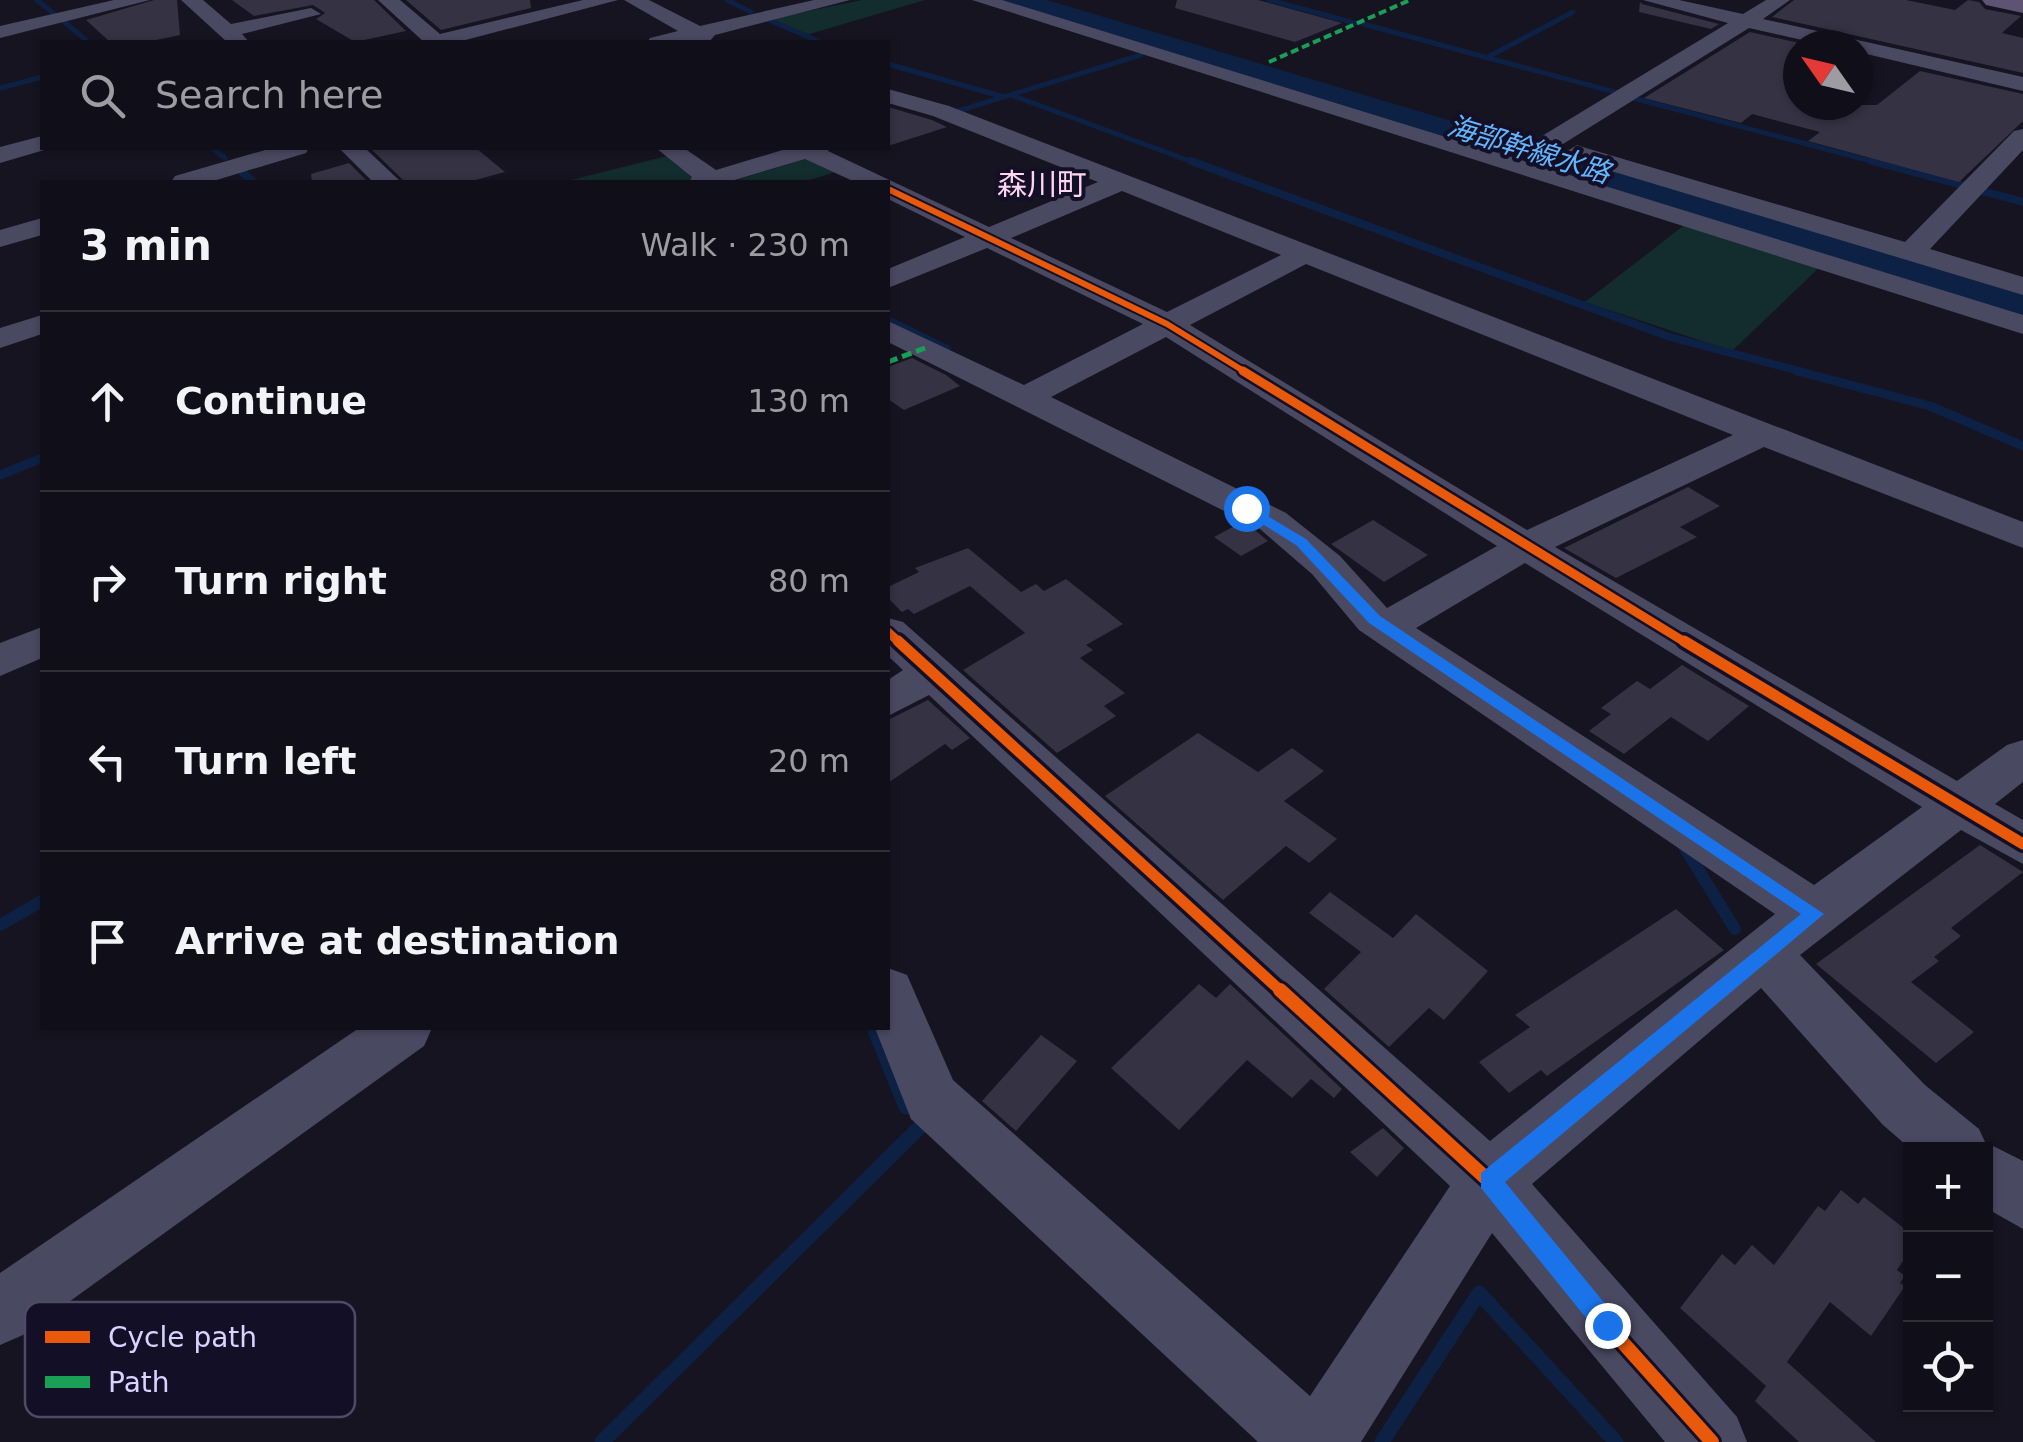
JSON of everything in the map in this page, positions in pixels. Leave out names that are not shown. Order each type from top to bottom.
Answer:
[{"type":"main road","points":[[1994,0],[2022,2]]},
{"type":"street","points":[[47,0],[88,34]]},
{"type":"street","points":[[0,32],[140,0]]},
{"type":"street","points":[[388,0],[434,40]]},
{"type":"street","points":[[445,40],[608,0]]},
{"type":"street","points":[[634,0],[713,40]]},
{"type":"street","points":[[665,40],[840,0]]},
{"type":"street","points":[[982,0],[2023,324]]},
{"type":"street","points":[[1062,0],[1306,73]]},
{"type":"street","points":[[1653,0],[1785,30]]},
{"type":"street","points":[[1780,0],[1537,142],[2023,286]]},
{"type":"street","points":[[501,2],[567,35]]},
{"type":"street","points":[[206,6],[232,37],[310,14]]},
{"type":"street","points":[[1873,50],[2023,84]]},
{"type":"street","points":[[890,97],[941,111],[2023,536]]},
{"type":"street","points":[[890,126],[941,111]]},
{"type":"street","points":[[1911,252],[2023,136]]},
{"type":"street","points":[[0,155],[40,144]]},
{"type":"street","points":[[188,180],[236,156],[282,150]]},
{"type":"street","points":[[353,150],[386,180]]},
{"type":"street","points":[[670,150],[706,180]]},
{"type":"street","points":[[710,180],[802,150]]},
{"type":"street","points":[[812,150],[870,180]]},
{"type":"street","points":[[236,156],[266,180]]},
{"type":"street","points":[[890,278],[1122,182]]},
{"type":"street","points":[[890,190],[1167,324],[1525,546],[2023,844]]},
{"type":"street","points":[[0,239],[40,227]]},
{"type":"street","points":[[1026,397],[1306,253]]},
{"type":"street","points":[[0,339],[40,325]]},
{"type":"street","points":[[890,331],[1273,522],[1326,565],[1385,627],[1815,914]]},
{"type":"street","points":[[1385,627],[1525,546],[1761,435]]},
{"type":"street","points":[[890,634],[1489,1180],[1607,1325],[1712,1442]]},
{"type":"street","points":[[0,661],[40,642]]},
{"type":"street","points":[[890,699],[932,673]]},
{"type":"street","points":[[1321,1442],[1489,1180],[1764,953],[2023,758]]},
{"type":"street","points":[[1764,953],[1904,1105],[1948,1142]]},
{"type":"street","points":[[890,997],[932,1098],[1310,1442]]},
{"type":"street","points":[[0,1312],[401,1030]]},
{"type":"street","points":[[1993,1177],[2023,1198]]},
{"type":"green space","points":[[862,0],[925,0],[806,35],[770,19]]},
{"type":"green space","points":[[671,155],[702,180],[571,180]]},
{"type":"green space","points":[[808,158],[835,172],[809,180],[736,180]]},
{"type":"green space","points":[[1687,223],[1822,265],[1732,351],[1585,302]]},
{"type":"water","name":"海部幹線水路","points":[[997,0],[1047,0],[2023,292],[2023,318]]},
{"type":"building","points":[[154,0],[177,0],[180,35],[156,40],[108,40],[86,20]]},
{"type":"building","points":[[232,0],[374,0],[406,31],[352,40],[316,19],[325,13],[313,5],[254,16]]},
{"type":"building","points":[[406,0],[530,0],[531,8],[441,30]]},
{"type":"building","points":[[1177,0],[1258,0],[1342,23],[1295,42],[1175,8]]},
{"type":"building","points":[[1794,0],[1906,0],[1955,10],[1968,0],[1979,2],[1985,9],[2021,16],[2002,33],[2023,38],[2023,73],[1873,40],[1873,30],[1830,30],[1772,17]]},
{"type":"building","points":[[1640,2],[1719,24],[1711,29],[1639,12]]},
{"type":"building","points":[[1750,32],[1783,39],[1783,120],[1873,120],[1873,105],[1920,71],[2023,94],[2023,121],[1959,182],[1808,141],[1820,132],[1752,114],[1741,123],[1644,98]]},
{"type":"building","points":[[890,108],[932,120],[947,127],[890,145]]},
{"type":"building","points":[[372,150],[478,150],[505,172],[475,180],[403,180]]},
{"type":"building","points":[[349,163],[366,180],[312,180],[311,174]]},
{"type":"building","points":[[912,358],[960,386],[904,410],[890,400],[890,366]]},
{"type":"building","points":[[1688,487],[1720,506],[1680,527],[1697,537],[1616,578],[1564,548]]},
{"type":"building","points":[[1373,520],[1428,555],[1384,582],[1331,544]]},
{"type":"building","points":[[1240,523],[1268,541],[1241,556],[1214,537]]},
{"type":"building","points":[[968,548],[1021,592],[1036,584],[1044,591],[1066,579],[1123,624],[1086,645],[1093,650],[1080,658],[1125,693],[1104,706],[1116,716],[1057,753],[963,670],[1025,633],[970,586],[914,614],[908,609],[902,612],[890,600],[890,586],[919,572],[915,568]]},
{"type":"building","points":[[1682,665],[1749,706],[1708,741],[1671,717],[1624,754],[1589,731],[1611,714],[1601,708],[1637,681],[1650,689]]},
{"type":"building","points":[[928,700],[970,738],[952,750],[945,744],[890,782],[890,719]]},
{"type":"building","points":[[1198,733],[1258,772],[1292,748],[1324,771],[1284,801],[1337,839],[1309,863],[1286,846],[1223,900],[1105,796]]},
{"type":"building","points":[[1980,845],[2023,872],[1951,928],[1961,936],[1934,957],[1939,961],[1911,982],[1974,1032],[1936,1063],[1816,964]]},
{"type":"building","points":[[1330,892],[1393,938],[1416,914],[1488,971],[1444,1020],[1429,1008],[1389,1047],[1324,989],[1361,952],[1309,913]]},
{"type":"building","points":[[1676,909],[1724,950],[1547,1076],[1541,1070],[1509,1093],[1479,1062],[1530,1027],[1515,1015]]},
{"type":"building","points":[[1199,984],[1216,998],[1230,984],[1342,1089],[1334,1098],[1311,1079],[1292,1098],[1247,1060],[1179,1130],[1111,1068]]},
{"type":"building","points":[[1041,1035],[1077,1061],[1016,1131],[982,1101]]},
{"type":"building","points":[[1383,1128],[1404,1148],[1377,1177],[1350,1152]]},
{"type":"building","points":[[1841,1190],[1858,1204],[1864,1197],[1903,1228],[1903,1261],[1897,1270],[1903,1274],[1900,1283],[1903,1289],[1871,1336],[1830,1302],[1787,1362],[1876,1442],[1799,1442],[1755,1401],[1766,1386],[1680,1308],[1722,1254],[1735,1265],[1752,1245],[1774,1265],[1818,1206],[1825,1211]]},
{"type":"waterway","points":[[37,0],[58,17]]},
{"type":"waterway","points":[[727,0],[751,12]]},
{"type":"waterway","points":[[1269,0],[1355,23]]},
{"type":"waterway","points":[[1487,57],[1573,12]]},
{"type":"waterway","points":[[61,19],[86,40]]},
{"type":"waterway","points":[[769,20],[815,40]]},
{"type":"waterway","points":[[1363,24],[1487,57]]},
{"type":"waterway","points":[[1004,97],[1141,55]]},
{"type":"waterway","points":[[1487,57],[1622,94]]},
{"type":"waterway","points":[[890,65],[1004,97]]},
{"type":"waterway","points":[[0,88],[40,78]]},
{"type":"waterway","points":[[1011,95],[1198,164]]},
{"type":"waterway","points":[[958,111],[1004,97]]},
{"type":"waterway","points":[[1633,98],[1882,164]]},
{"type":"waterway","points":[[215,150],[225,158]]},
{"type":"waterway","points":[[1191,161],[1670,337],[1807,373]]},
{"type":"waterway","points":[[1872,161],[1966,186]]},
{"type":"waterway","points":[[243,173],[252,180]]},
{"type":"waterway","points":[[1982,191],[2023,202]]},
{"type":"waterway","points":[[890,321],[947,349]]},
{"type":"waterway","points":[[1797,371],[1930,406],[2023,446]]},
{"type":"waterway","points":[[0,475],[40,459]]},
{"type":"waterway","points":[[1683,845],[1735,929]]},
{"type":"waterway","points":[[0,925],[40,902]]},
{"type":"waterway","points":[[875,1030],[906,1107]]},
{"type":"waterway","points":[[602,1442],[921,1126]]},
{"type":"waterway","points":[[1382,1442],[1479,1293],[1616,1442]]},
{"type":"marked path","points":[[1269,62],[1410,0]]},
{"type":"marked path","points":[[890,361],[925,348]]},
{"type":"cycle path","points":[[890,190],[1167,324],[1525,546],[2023,844]]},
{"type":"cycle path","points":[[890,634],[1489,1181],[1607,1325],[1712,1442]]},
{"type":"district","name":"森川町","points":[[1042,185]]},
{"type":"route","points":[[1246,508],[1301,542],[1374,620],[1815,914],[1489,1180],[1607,1325]]}]
